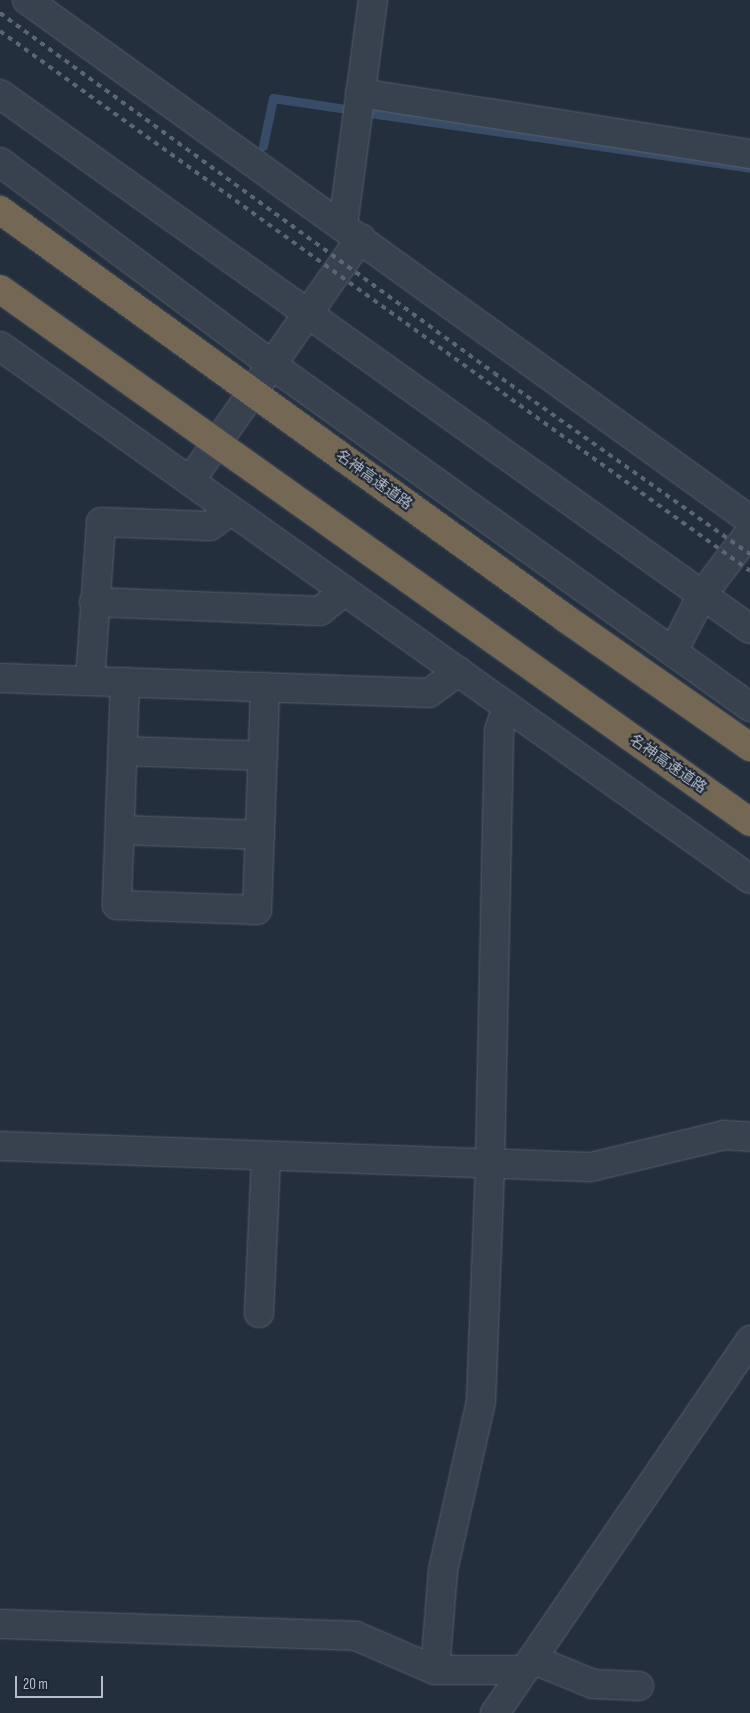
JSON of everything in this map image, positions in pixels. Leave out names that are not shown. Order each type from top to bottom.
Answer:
[{"type":"highway","name":"名神高速道路","points":[[0,210],[565,618],[750,747]]},
{"type":"highway","name":"名神高速道路","points":[[0,289],[750,822]]},
{"type":"street","points":[[28,0],[352,231],[750,520]]},
{"type":"street","points":[[190,481],[308,314],[352,231],[360,93],[373,0]]},
{"type":"street","points":[[360,93],[750,154]]},
{"type":"street","points":[[0,94],[750,630]]},
{"type":"street","points":[[0,162],[272,365],[750,707]]},
{"type":"street","points":[[0,346],[750,879]]},
{"type":"street","points":[[90,681],[101,522],[210,526],[231,510]]},
{"type":"street","points":[[673,652],[702,595],[750,532]]},
{"type":"street","points":[[94,602],[320,611],[345,590]]},
{"type":"street","points":[[0,678],[429,693],[459,671]]},
{"type":"street","points":[[125,682],[117,905],[257,910],[265,687]]},
{"type":"street","points":[[435,1670],[443,1570],[481,1401],[490,1164],[499,731],[507,706]]},
{"type":"street","points":[[123,751],[263,756]]},
{"type":"street","points":[[120,830],[260,835]]},
{"type":"street","points":[[0,1146],[591,1167],[724,1135],[750,1137]]},
{"type":"street","points":[[259,1314],[266,1156]]},
{"type":"street","points":[[495,1713],[750,1340]]},
{"type":"street","points":[[0,1624],[356,1636],[435,1670],[528,1665],[594,1684],[639,1686]]},
{"type":"waterway","points":[[263,146],[273,98],[347,109]]},
{"type":"waterway","points":[[370,113],[750,168]]},
{"type":"railway","points":[[0,13],[494,373],[750,554]]},
{"type":"railway","points":[[0,31],[750,571]]}]
